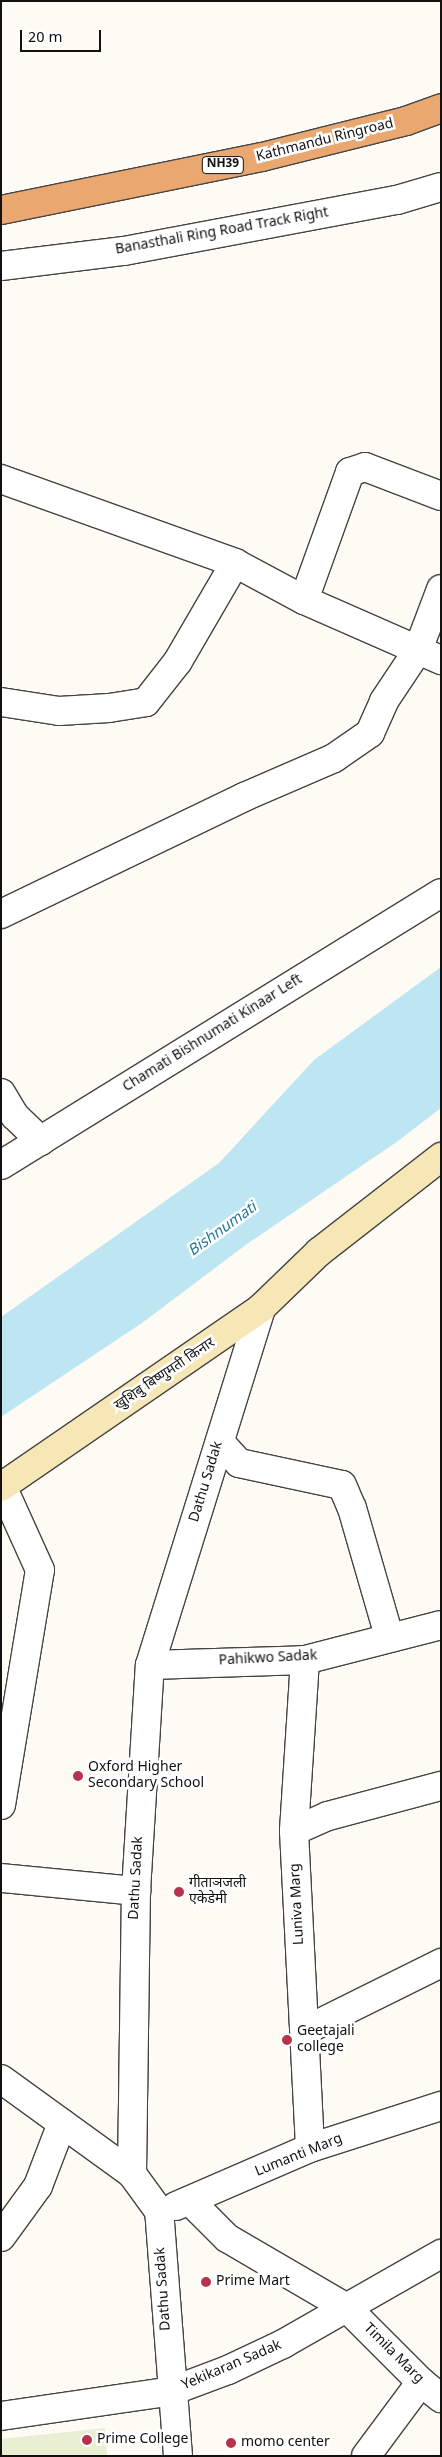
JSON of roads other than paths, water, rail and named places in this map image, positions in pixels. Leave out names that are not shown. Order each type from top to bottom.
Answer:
[{"type":"highway","name":"Kathmandu Ringroad","points":[[1,210],[262,157],[406,121],[441,108]]},
{"type":"main road","name":"खुशिबु बिष्णुमती किनार","points":[[2,1486],[261,1308],[319,1252],[441,1157]]},
{"type":"street","name":"Banasthali Ring Road Track Right","points":[[1,266],[124,251],[397,200],[441,188]]},
{"type":"street","points":[[304,600],[350,472],[365,467],[441,496]]},
{"type":"street","points":[[1,479],[235,563],[304,600],[429,655]]},
{"type":"street","points":[[1,702],[59,711],[109,708],[146,702],[178,661],[235,563]]},
{"type":"street","points":[[1,914],[244,797],[334,758],[370,734],[384,701],[429,655],[441,588]]},
{"type":"street","name":"Chamati Bishnumati Kinaar Left","points":[[1,1164],[432,898]]},
{"type":"street","points":[[1,1093],[15,1116],[41,1141]]},
{"type":"street","name":"Dathu Sadak","points":[[132,2174],[136,1891],[150,1665],[261,1308]]},
{"type":"street","points":[[220,1442],[239,1464],[342,1485],[352,1508],[389,1636]]},
{"type":"street","points":[[1,1805],[40,1570],[2,1486]]},
{"type":"street","name":"Pahikwo Sadak","points":[[150,1665],[305,1660],[389,1636],[441,1625]]},
{"type":"street","name":"Luniva Marg","points":[[305,1660],[294,1831],[306,2030],[310,2148]]},
{"type":"street","points":[[294,1831],[328,1816],[441,1786]]},
{"type":"street","points":[[1,1878],[136,1891]]},
{"type":"street","points":[[306,2030],[441,1964]]},
{"type":"street","points":[[1,2078],[132,2174],[159,2211]]},
{"type":"street","name":"Lumanti Marg","points":[[159,2211],[191,2202],[310,2148],[441,2106]]},
{"type":"street","points":[[1,2237],[38,2186],[62,2123]]},
{"type":"street","name":"Timila Marg","points":[[191,2202],[228,2238],[347,2308],[431,2390]]},
{"type":"street","name":"Dathu Sadak","points":[[159,2211],[178,2456]]},
{"type":"street","name":"Yekikaran Sadak","points":[[1,2416],[172,2391],[228,2370],[283,2344],[441,2254]]},
{"type":"street","points":[[366,2456],[431,2390]]},
{"type":"water","name":"Bishnumati","points":[[441,967],[441,1108],[398,1141],[247,1244],[142,1323],[1,1417],[1,1317],[219,1163],[314,1060]]},
{"type":"place","name":"Oxford Higher Secondary School","points":[[78,1776]]},
{"type":"place","name":"गीताञ‍्जली एकेडेमी","points":[[179,1892]]},
{"type":"place","name":"Geetajali college","points":[[287,2040]]},
{"type":"place","name":"Prime Mart","points":[[206,2282]]},
{"type":"place","name":"Prime College","points":[[87,2440]]},
{"type":"place","name":"momo center","points":[[231,2443]]}]
